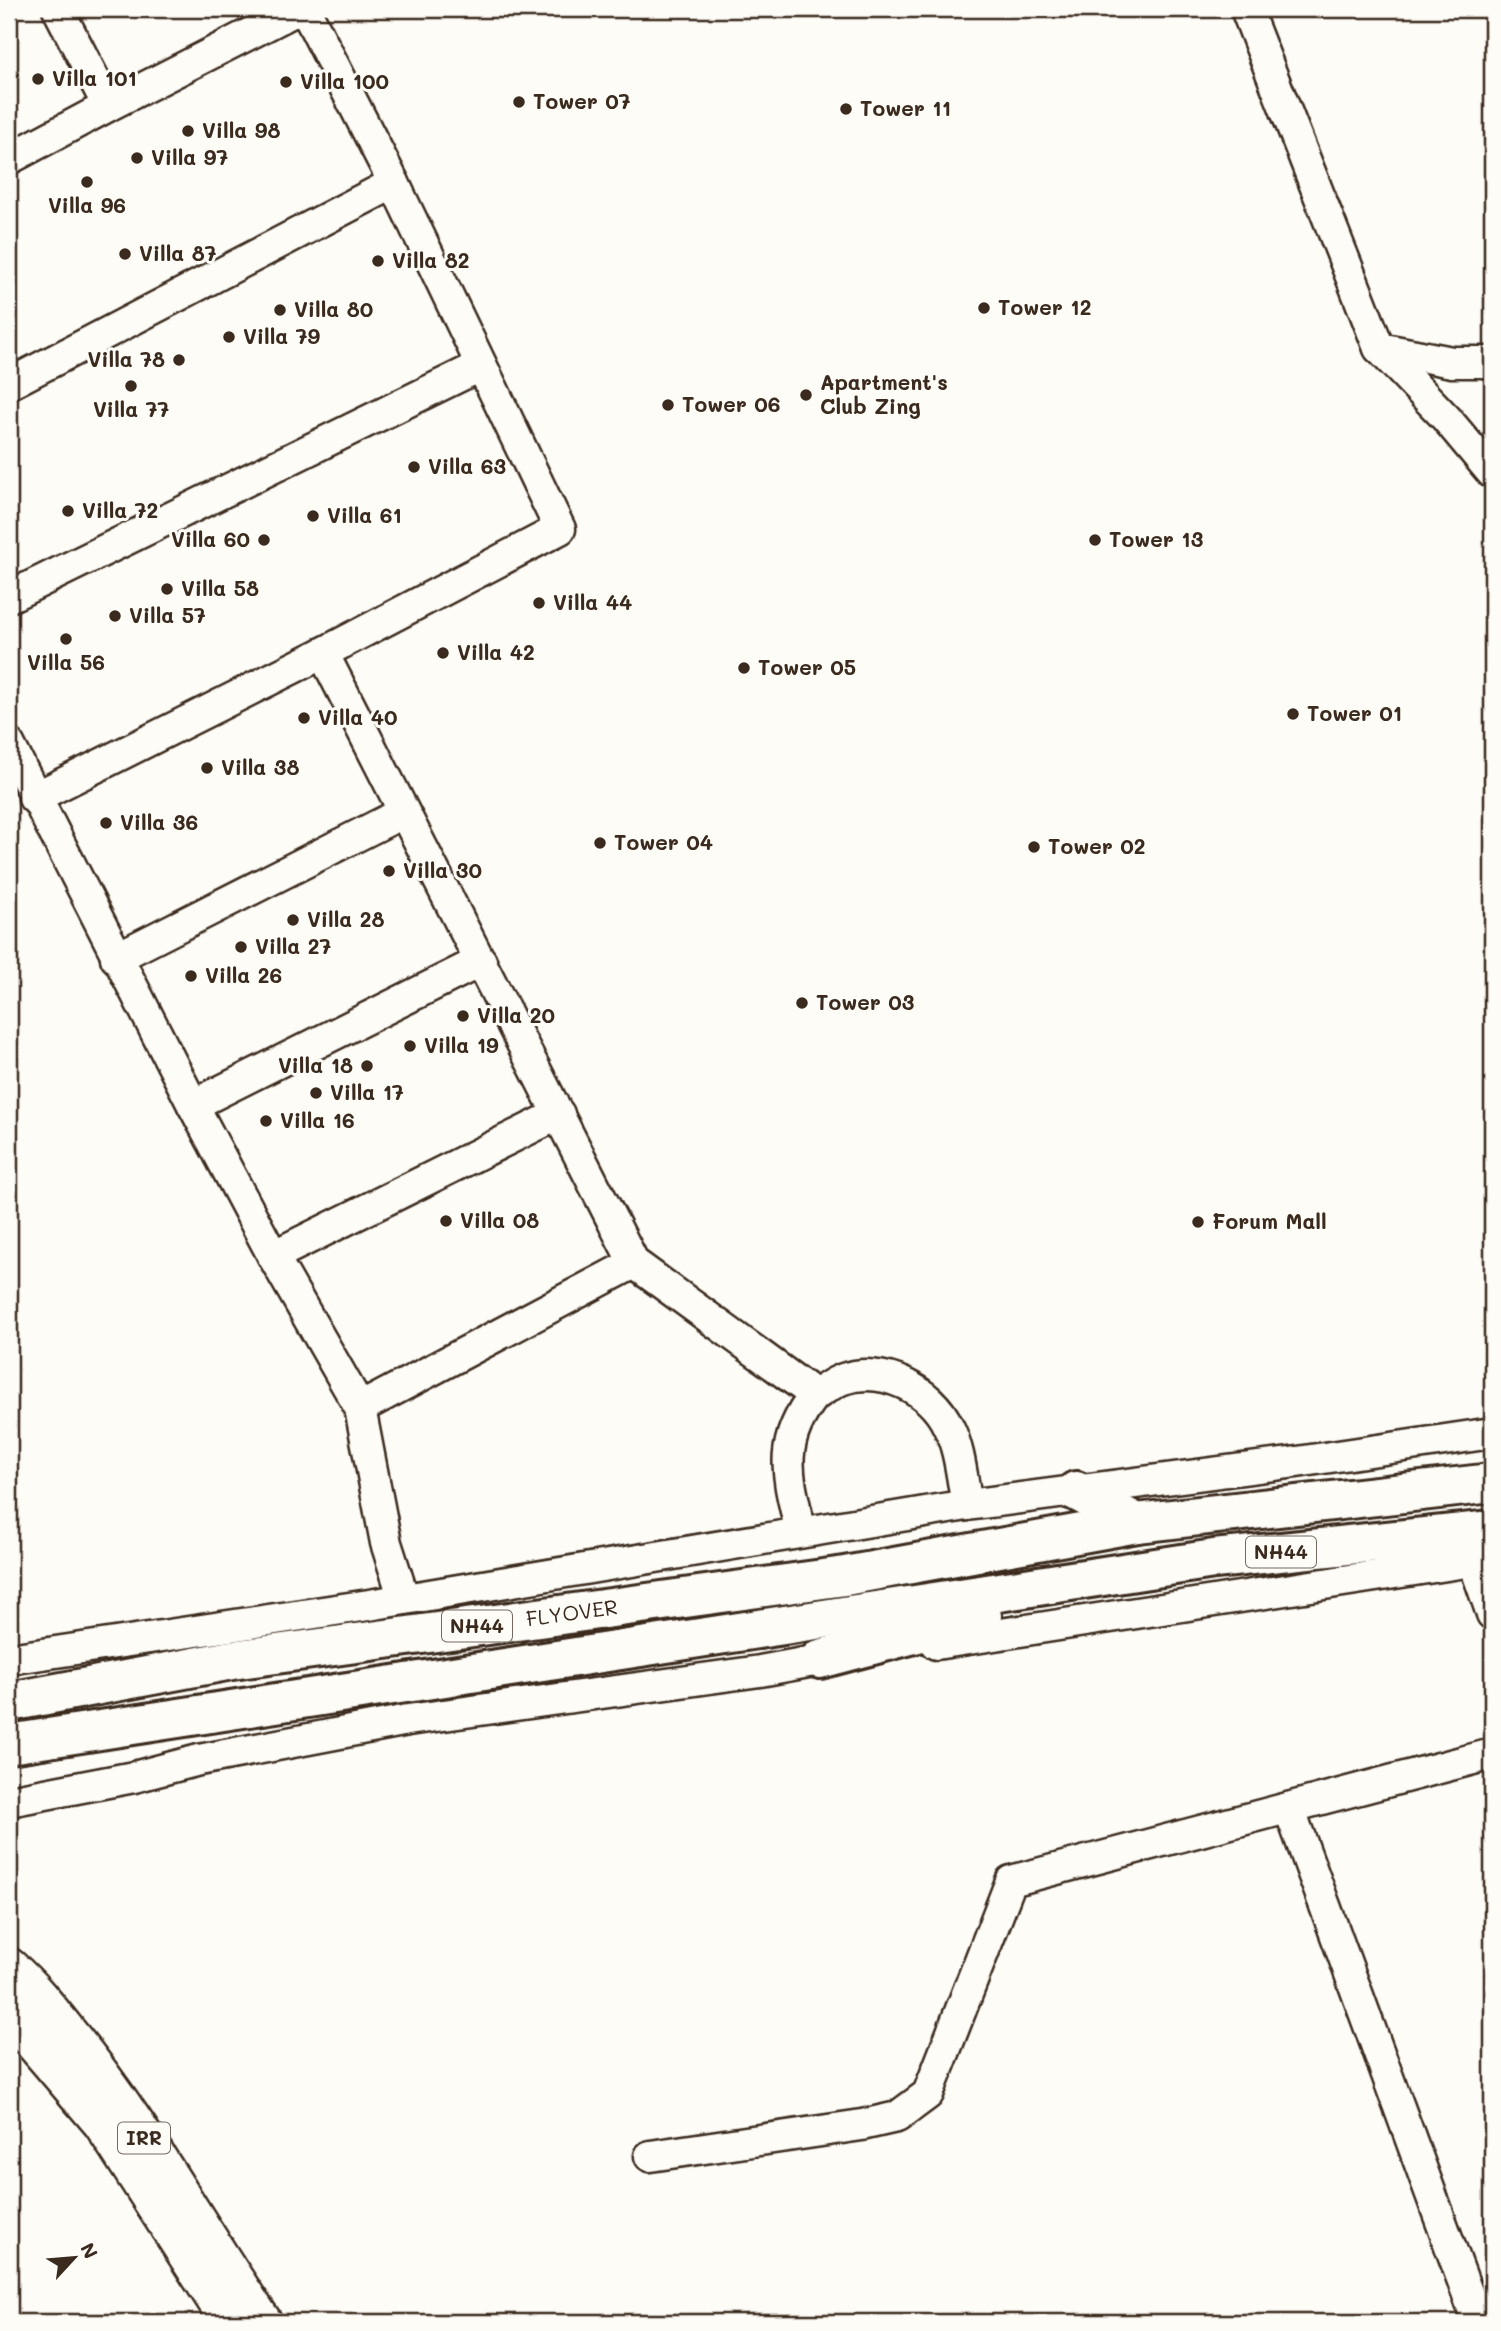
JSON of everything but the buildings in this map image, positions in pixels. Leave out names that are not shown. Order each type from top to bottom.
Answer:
[{"type":"highway","name":"NH44","points":[[1137,1523],[1485,1480]]},
{"type":"highway","points":[[1076,1491],[1137,1523]]},
{"type":"highway","name":"FLYOVER","points":[[9,1702],[232,1660],[845,1576],[1137,1523]]},
{"type":"highway","name":"NH44","points":[[1072,1583],[1214,1559],[1486,1549]]},
{"type":"highway","points":[[820,1659],[1043,1600],[1072,1583]]},
{"type":"highway","name":"FLYOVER","points":[[9,1744],[789,1623],[1072,1583]]},
{"type":"main road","name":"IRR","points":[[9,1967],[28,1984],[113,2087],[221,2261],[263,2322]]},
{"type":"main road","name":"IRR","points":[[9,2014],[102,2123],[230,2322]]},
{"type":"street","points":[[58,9],[108,106]]},
{"type":"street","points":[[9,159],[298,9]]},
{"type":"street","points":[[34,798],[323,653],[560,529],[394,183],[305,9]]},
{"type":"street","points":[[1246,9],[1379,348],[1412,381],[1492,472]]},
{"type":"street","points":[[9,384],[394,183]]},
{"type":"street","points":[[1379,348],[1452,362],[1492,362]]},
{"type":"street","points":[[9,597],[480,366]]},
{"type":"street","points":[[323,653],[402,813],[481,961],[635,1263],[815,1395]]},
{"type":"street","points":[[9,744],[34,798],[193,1105],[273,1256],[360,1408],[386,1543],[404,1600]]},
{"type":"street","points":[[116,958],[402,813]]},
{"type":"street","points":[[193,1105],[481,961]]},
{"type":"street","points":[[273,1256],[559,1114]]},
{"type":"street","points":[[360,1408],[635,1263]]},
{"type":"street","points":[[801,1532],[786,1458],[795,1425],[815,1395],[844,1378],[873,1376],[901,1382],[927,1396],[948,1424],[956,1445],[967,1505]]},
{"type":"street","points":[[9,1659],[404,1600],[967,1505],[1492,1433]]},
{"type":"street","points":[[9,1801],[134,1777],[199,1760],[408,1720],[760,1671],[820,1659],[1187,1606],[1486,1549],[1492,1614]]},
{"type":"street","points":[[650,2156],[862,2125],[897,2117],[928,2094],[1011,1881],[1492,1755]]},
{"type":"street","points":[[1289,1808],[1478,2322]]},
{"type":"place","name":"Villa 101","points":[[38,79]]},
{"type":"place","name":"Villa 100","points":[[286,82]]},
{"type":"place","name":"Tower 07","points":[[519,102]]},
{"type":"place","name":"Tower 11","points":[[846,109]]},
{"type":"place","name":"Villa 98","points":[[188,131]]},
{"type":"place","name":"Villa 97","points":[[137,158]]},
{"type":"place","name":"Villa 96","points":[[87,182]]},
{"type":"place","name":"Villa 87","points":[[125,254]]},
{"type":"place","name":"Villa 82","points":[[378,261]]},
{"type":"place","name":"Tower 12","points":[[984,308]]},
{"type":"place","name":"Villa 80","points":[[280,310]]},
{"type":"place","name":"Villa 79","points":[[229,337]]},
{"type":"place","name":"Villa 78","points":[[179,360]]},
{"type":"place","name":"Villa 77","points":[[131,386]]},
{"type":"place","name":"Apartment's Club Zing","points":[[806,395]]},
{"type":"place","name":"Tower 06","points":[[668,405]]},
{"type":"place","name":"Villa 63","points":[[414,467]]},
{"type":"place","name":"Villa 72","points":[[68,511]]},
{"type":"place","name":"Villa 61","points":[[313,516]]},
{"type":"place","name":"Villa 60","points":[[264,540]]},
{"type":"place","name":"Tower 13","points":[[1095,540]]},
{"type":"place","name":"Villa 58","points":[[167,589]]},
{"type":"place","name":"Villa 44","points":[[539,603]]},
{"type":"place","name":"Villa 57","points":[[115,616]]},
{"type":"place","name":"Villa 56","points":[[66,639]]},
{"type":"place","name":"Villa 42","points":[[443,653]]},
{"type":"place","name":"Tower 05","points":[[744,668]]},
{"type":"place","name":"Tower 01","points":[[1293,714]]},
{"type":"place","name":"Villa 40","points":[[304,718]]},
{"type":"place","name":"Villa 38","points":[[207,768]]},
{"type":"place","name":"Villa 36","points":[[106,823]]},
{"type":"place","name":"Tower 04","points":[[600,843]]},
{"type":"place","name":"Tower 02","points":[[1034,847]]},
{"type":"place","name":"Villa 30","points":[[389,871]]},
{"type":"place","name":"Villa 28","points":[[293,920]]},
{"type":"place","name":"Villa 27","points":[[241,947]]},
{"type":"place","name":"Villa 26","points":[[191,976]]},
{"type":"place","name":"Tower 03","points":[[802,1003]]},
{"type":"place","name":"Villa 20","points":[[463,1016]]},
{"type":"place","name":"Villa 19","points":[[410,1046]]},
{"type":"place","name":"Villa 18","points":[[367,1066]]},
{"type":"place","name":"Villa 17","points":[[316,1093]]},
{"type":"place","name":"Villa 16","points":[[266,1121]]},
{"type":"place","name":"Villa 08","points":[[446,1221]]},
{"type":"place","name":"Forum Mall","points":[[1198,1222]]}]
